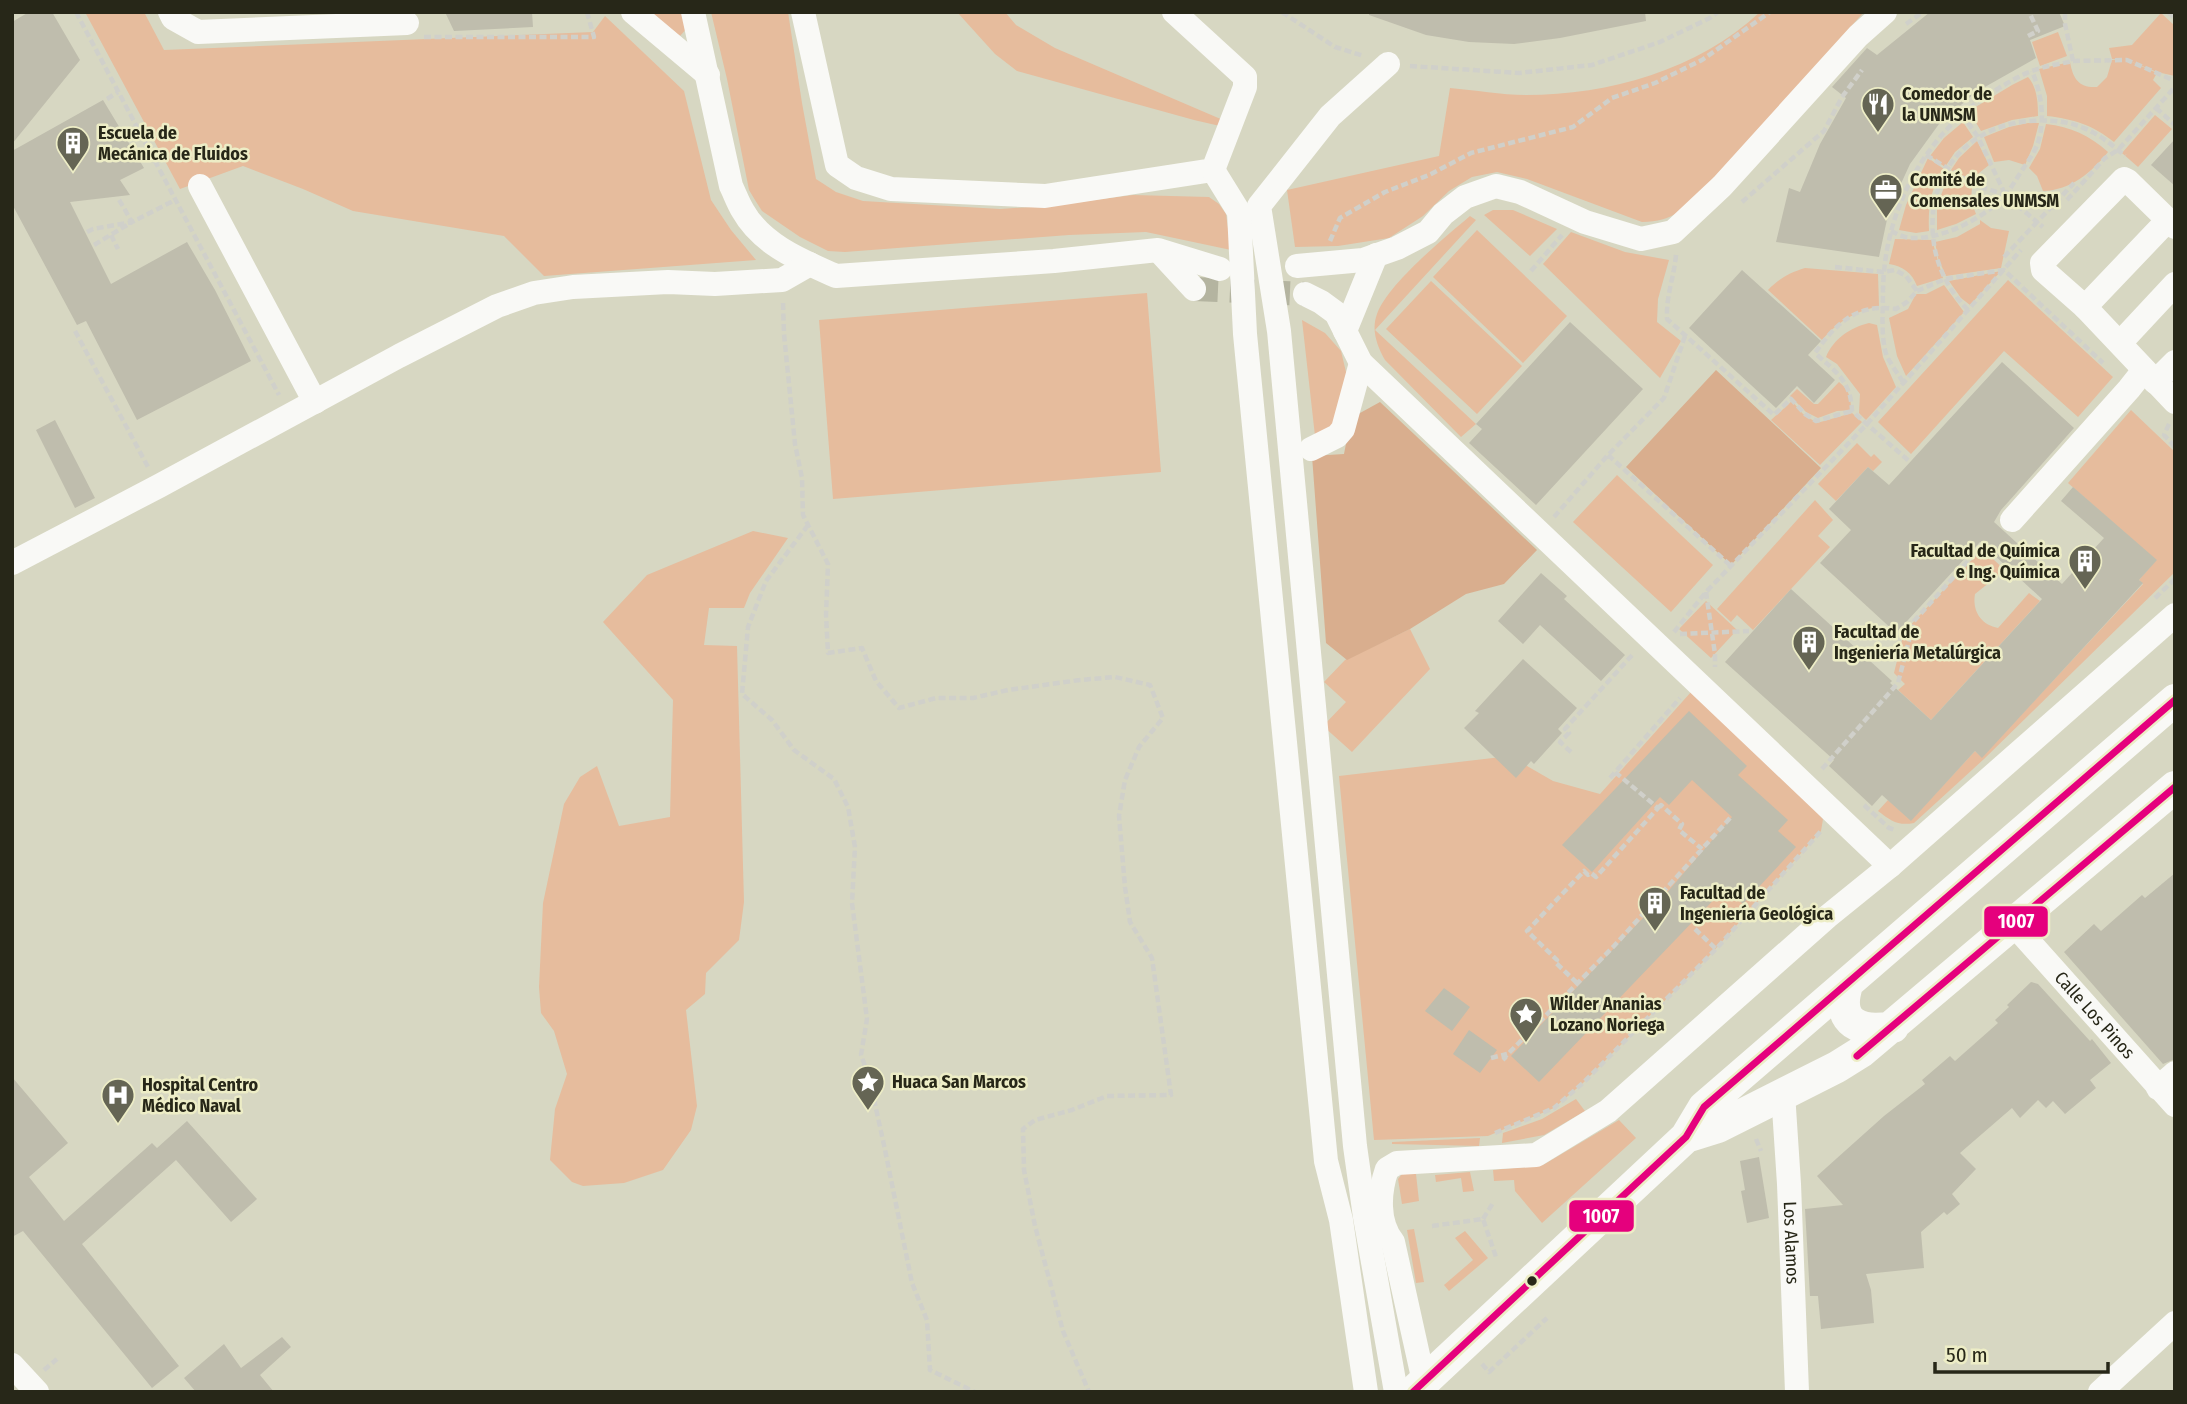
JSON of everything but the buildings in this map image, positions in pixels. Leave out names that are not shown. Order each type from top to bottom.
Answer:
[{"type":"main road","points":[[1411,1388],[1686,1137],[1704,1107],[2175,700]]},
{"type":"main road","points":[[1686,1137],[1718,1127],[1851,1059],[1893,1027],[2175,787]]},
{"type":"main road","points":[[1847,985],[1843,998],[1845,1012],[1853,1023],[1865,1029],[1893,1027]]},
{"type":"street","points":[[170,12],[173,18],[198,32],[407,23]]},
{"type":"street","points":[[633,12],[708,75]]},
{"type":"street","points":[[693,12],[731,186],[743,212],[756,229],[779,248],[810,264],[836,276],[1054,261],[1158,250],[1220,269]]},
{"type":"street","points":[[803,12],[837,165],[856,178],[891,189],[1045,196],[1213,170]]},
{"type":"street","points":[[1174,12],[1245,77],[1245,87],[1213,170]]},
{"type":"street","points":[[1890,866],[1815,776],[1635,625],[1360,362],[1336,313],[1313,298],[1315,258],[1363,260],[1397,248],[1428,232],[1443,214],[1465,197],[1496,186],[1520,192],[1585,222],[1641,239],[1673,232],[1722,186],[1858,36],[1894,19]]},
{"type":"street","points":[[1388,64],[1330,116],[1259,206],[1279,331],[1355,1146],[1364,1217],[1411,1388]]},
{"type":"street","points":[[1213,170],[1239,212],[1245,334],[1326,1161],[1340,1220],[1366,1392]]},
{"type":"street","points":[[2085,307],[2171,224],[2124,179],[2042,263],[2043,270],[2120,343],[2143,380],[2175,402]]},
{"type":"street","points":[[200,186],[315,402]]},
{"type":"street","points":[[1158,250],[1194,289]]},
{"type":"street","points":[[1345,331],[1376,255]]},
{"type":"street","points":[[12,563],[496,306],[534,293],[573,287],[782,280],[810,264]]},
{"type":"street","points":[[2120,343],[2175,284]]},
{"type":"street","points":[[1311,449],[1337,436],[1343,429],[1360,362]]},
{"type":"street","points":[[2012,520],[2143,380],[2175,362]]},
{"type":"street","points":[[1411,1388],[1393,1242],[1399,1232],[1393,1198],[1384,1187],[1387,1168],[1392,1164],[1536,1155],[1597,1117],[1618,1102],[1827,917],[1890,866],[2175,615]]},
{"type":"street","name":"Calle Los Pinos","points":[[2014,925],[2169,1088]]},
{"type":"street","name":"Los Alamos","points":[[1783,1093],[1797,1392]]},
{"type":"street","points":[[2100,1392],[2175,1323]]},
{"type":"street","points":[[12,1365],[37,1392]]},
{"type":"path","points":[[76,12],[284,403]]},
{"type":"path","points":[[1282,12],[1335,47],[1388,64],[1519,73],[1592,65],[1660,42],[1710,19],[1718,12]]},
{"type":"path","points":[[1315,258],[1340,218],[1385,192],[1429,175],[1471,152],[1573,127],[1612,98],[1656,83],[1702,60],[1770,12]]},
{"type":"path","points":[[1894,19],[1923,12]]},
{"type":"path","points":[[2028,36],[2038,31],[2029,12]]},
{"type":"path","points":[[2065,12],[2073,61]]},
{"type":"path","points":[[2168,12],[2175,19]]},
{"type":"path","points":[[1903,382],[1885,352],[1883,272],[1897,209],[1910,181],[1946,129],[1988,95],[2032,71],[2073,61],[2128,60],[2175,81]]},
{"type":"path","points":[[1733,210],[1824,131],[1842,97],[1869,61]]},
{"type":"path","points":[[1891,231],[1910,238],[1933,236],[1969,222],[2005,195],[2035,150],[2042,120],[2038,86],[2032,71]]},
{"type":"path","points":[[2061,207],[2175,87]]},
{"type":"path","points":[[107,99],[118,92]]},
{"type":"path","points":[[2156,108],[2175,125]]},
{"type":"path","points":[[1962,114],[1978,137],[2005,195]]},
{"type":"path","points":[[1968,310],[1945,279],[1933,236],[1933,209],[1940,184],[1957,155],[1978,137],[1994,129],[2017,122],[2042,120],[2062,121],[2081,127],[2099,135],[2118,150]]},
{"type":"path","points":[[1926,155],[1973,184],[2005,195],[2043,227]]},
{"type":"path","points":[[2004,257],[2074,183]]},
{"type":"path","points":[[94,245],[200,186]]},
{"type":"path","points":[[118,198],[132,222]]},
{"type":"path","points":[[2036,234],[2052,217]]},
{"type":"path","points":[[87,232],[132,222]]},
{"type":"path","points":[[1531,271],[1569,226]]},
{"type":"path","points":[[1673,232],[1677,250],[1675,271],[1666,299],[1667,319],[1774,415],[1791,399],[1816,421],[1852,411]]},
{"type":"path","points":[[111,235],[118,249]]},
{"type":"path","points":[[1749,631],[1671,635],[1706,592],[1867,424],[2029,242]]},
{"type":"path","points":[[1835,267],[1883,272],[1895,270],[1906,276],[1917,291]]},
{"type":"path","points":[[1910,462],[1852,411],[1848,386],[1815,353],[1841,321],[1854,314],[1883,307],[1896,309],[1917,291],[1945,279],[2004,270],[2143,380]]},
{"type":"path","points":[[782,280],[784,334],[795,443],[802,478],[803,515],[828,564],[828,653],[862,648],[876,681],[900,708],[936,698],[973,698],[1039,685],[1115,677],[1150,685],[1163,718],[1139,747],[1125,780],[1119,816],[1130,922],[1152,958],[1171,1096],[1107,1096],[1035,1121],[1023,1129],[1024,1170],[1035,1226],[1063,1331],[1090,1392]]},
{"type":"path","points":[[75,331],[159,486]]},
{"type":"path","points":[[1549,523],[1608,455],[1664,398],[1685,336]]},
{"type":"path","points":[[2175,429],[2169,424],[2164,435],[2175,447]]},
{"type":"path","points":[[1608,455],[1731,566]]},
{"type":"path","points":[[808,525],[766,581],[748,627],[742,694],[772,720],[793,750],[834,779],[848,807],[855,847],[852,903],[867,1019],[861,1055],[869,1077],[884,1144],[912,1283],[927,1320],[930,1370],[975,1392]]},
{"type":"path","points":[[1815,776],[1898,683],[1914,621],[1980,548]]},
{"type":"path","points":[[2155,598],[2175,579]]},
{"type":"path","points":[[1706,592],[1715,654],[1714,669]]},
{"type":"path","points":[[1570,752],[1560,741],[1569,733],[1565,729],[1642,644]]},
{"type":"path","points":[[1610,778],[1681,696]]},
{"type":"path","points":[[1814,759],[1815,776]]},
{"type":"path","points":[[1615,772],[1658,808]]},
{"type":"path","points":[[1815,776],[1833,776]]},
{"type":"path","points":[[1861,802],[1889,828],[1905,830]]},
{"type":"path","points":[[1577,983],[1528,931],[1584,871],[1595,877],[1661,804],[1682,824],[1679,830],[1702,849]]},
{"type":"path","points":[[1506,1060],[1504,1058],[1507,1054],[1614,946],[1731,817]]},
{"type":"path","points":[[1488,1136],[1554,1108],[1583,1083],[1716,949],[1821,831],[1823,819]]},
{"type":"path","points":[[1695,929],[1716,949]]},
{"type":"path","points":[[1491,1058],[1507,1054]]},
{"type":"path","points":[[1756,1139],[1761,1151]]},
{"type":"path","points":[[1483,1219],[1493,1203]]},
{"type":"path","points":[[1432,1226],[1483,1219]]},
{"type":"path","points":[[1483,1219],[1496,1257]]},
{"type":"path","points":[[1479,1360],[1489,1372],[1547,1318]]},
{"type":"shaded area","points":[[85,12],[144,12],[164,50],[593,32],[605,16],[684,91],[711,200],[756,260],[544,276],[504,236],[353,211],[243,166],[180,189]]},
{"type":"shaded area","points":[[649,12],[685,12],[688,27],[680,36]]},
{"type":"shaded area","points":[[711,12],[788,12],[816,179],[836,192],[863,201],[1000,209],[1133,195],[1209,197],[1219,204],[1226,214],[1231,250],[1146,232],[828,251],[800,237],[762,211],[749,190]]},
{"type":"shaded area","points":[[957,12],[1005,12],[1016,25],[1055,48],[1223,120],[1220,126],[1194,120],[1017,71],[995,54]]},
{"type":"shaded area","points":[[1760,12],[1864,12],[1704,189],[1670,217],[1642,222],[1527,179],[1497,172],[1472,177],[1449,191],[1423,216],[1389,238],[1338,246],[1295,247],[1287,190],[1439,156],[1450,88],[1526,95],[1557,94],[1620,84],[1681,64],[1736,32]]},
{"type":"shaded area","points":[[2161,13],[2175,26],[2175,76],[2127,60],[2157,73],[2153,80],[2161,88],[2114,142],[2082,124],[2047,116],[2047,96],[2039,69],[2070,62],[2073,73],[2081,84],[2097,87],[2107,77],[2112,60],[2121,60],[2112,59],[2109,48],[2132,45]]},
{"type":"shaded area","points":[[2058,32],[2067,56],[2040,66],[2032,42]]},
{"type":"shaded area","points":[[2028,77],[2035,90],[2038,116],[2012,120],[1981,131],[1969,111]]},
{"type":"shaded area","points":[[2155,115],[2172,129],[2138,167],[2122,153]]},
{"type":"shaded area","points":[[1963,122],[1973,137],[1955,152],[1945,167],[1930,156],[1944,138]]},
{"type":"shaded area","points":[[2028,123],[2039,123],[2025,165],[2009,160],[1994,162],[1984,137]]},
{"type":"shaded area","points":[[2046,124],[2079,133],[2108,152],[2080,179],[2063,187],[2043,191],[2037,176],[2029,168],[2040,149]]},
{"type":"shaded area","points":[[1977,141],[1989,165],[1979,173],[1973,183],[1951,170]]},
{"type":"shaded area","points":[[1928,158],[1944,169],[1931,199],[1929,231],[1916,233],[1899,230],[1906,205]]},
{"type":"shaded area","points":[[1949,174],[1972,187],[1971,201],[1976,214],[1937,230],[1937,206]]},
{"type":"shaded area","points":[[1493,210],[1513,210],[1557,229],[1530,256],[1484,215]]},
{"type":"shaded area","points":[[1470,216],[1476,220],[1375,330],[1377,314],[1383,302],[1418,262]]},
{"type":"shaded area","points":[[1980,220],[1991,228],[2009,231],[2001,268],[1946,276],[1935,242],[1957,237],[1980,224]]},
{"type":"shaded area","points":[[1477,230],[1567,316],[1523,363],[1433,277]]},
{"type":"shaded area","points":[[1571,232],[1625,252],[1669,260],[1658,299],[1657,322],[1681,341],[1660,378],[1543,264]]},
{"type":"shaded area","points":[[1895,239],[1932,240],[1943,278],[1917,286],[1906,271],[1889,264]]},
{"type":"shaded area","points":[[1805,268],[1878,274],[1879,306],[1848,318],[1822,340],[1768,290],[1785,276]]},
{"type":"shaded area","points":[[2001,271],[1970,305],[1961,298],[1949,281]]},
{"type":"shaded area","points":[[2008,280],[2113,377],[2078,417],[2004,351],[1911,454],[1878,422]]},
{"type":"shaded area","points":[[1431,281],[1522,366],[1477,414],[1386,329]]},
{"type":"shaded area","points":[[1944,285],[1964,312],[1906,376],[1897,356],[1889,318],[1908,309],[1916,294],[1926,294]]},
{"type":"shaded area","points":[[1147,293],[1161,472],[833,499],[819,320]]},
{"type":"shaded area","points":[[1302,320],[1325,333],[1341,351],[1346,372],[1346,397],[1334,429],[1315,436]]},
{"type":"shaded area","points":[[1869,323],[1877,325],[1883,357],[1896,387],[1866,420],[1859,413],[1860,394],[1837,364],[1826,357],[1833,344],[1843,335]]},
{"type":"shaded area","points":[[1375,330],[1476,424],[1461,437],[1385,360],[1377,344]]},
{"type":"shaded area","points":[[1716,370],[1821,468],[1731,565],[1626,467]]},
{"type":"shaded area","points":[[1839,382],[1849,394],[1851,410],[1837,411],[1818,418],[1806,412],[1790,396],[1797,389],[1814,404],[1818,404]]},
{"type":"shaded area","points":[[1792,401],[1803,414],[1817,423],[1852,413],[1862,422],[1820,465],[1771,420]]},
{"type":"shaded area","points":[[1380,402],[1537,550],[1504,584],[1466,594],[1410,629],[1347,660],[1326,643],[1312,456],[1344,454],[1351,418]]},
{"type":"shaded area","points":[[2131,410],[2175,452],[2175,572],[1984,759],[1914,823],[1903,824],[1891,820],[1878,811],[1888,800],[1911,820],[1975,751],[1982,757],[2143,584],[2139,580],[2156,560],[2068,483]]},
{"type":"shaded area","points":[[1857,443],[1871,457],[1874,454],[1882,462],[1873,471],[1868,467],[1836,501],[1818,484]]},
{"type":"shaded area","points":[[1617,475],[1713,565],[1671,612],[1573,522]]},
{"type":"shaded area","points":[[1815,500],[1833,520],[1818,536],[1830,547],[1753,630],[1737,615],[1731,622],[1717,609]]},
{"type":"shaded area","points":[[753,531],[788,538],[750,593],[744,608],[709,608],[704,645],[737,646],[744,902],[739,940],[706,973],[705,994],[686,1010],[697,1106],[691,1130],[663,1170],[624,1183],[583,1186],[572,1182],[550,1160],[555,1109],[567,1074],[554,1031],[541,1013],[539,987],[543,903],[564,804],[580,777],[597,766],[619,826],[670,817],[673,700],[603,622],[647,575]]},
{"type":"shaded area","points":[[1982,549],[2005,570],[1975,594],[1976,611],[1982,620],[1998,628],[2029,593],[2040,601],[1931,720],[1898,690],[1905,684],[1894,673],[1904,632]]},
{"type":"shaded area","points":[[1706,601],[1737,630],[1711,658],[1679,629]]},
{"type":"shaded area","points":[[1410,629],[1430,669],[1352,752],[1323,726],[1346,702],[1324,682],[1345,660]]},
{"type":"shaded area","points":[[1691,692],[1798,791],[1823,819],[1821,831],[1710,955],[1583,1083],[1554,1108],[1488,1136],[1374,1140],[1339,776],[1510,756],[1553,781],[1600,794]]},
{"type":"shaded area","points":[[1576,1099],[1585,1111],[1544,1135],[1502,1143],[1503,1133],[1542,1119]]},
{"type":"shaded area","points":[[1619,1120],[1636,1138],[1542,1223],[1515,1191],[1514,1180],[1494,1181],[1493,1170],[1543,1165]]},
{"type":"shaded area","points":[[1480,1138],[1479,1146],[1392,1144],[1392,1142]]},
{"type":"shaded area","points":[[1470,1172],[1474,1191],[1463,1192],[1461,1178],[1436,1182],[1435,1175]]},
{"type":"shaded area","points":[[1402,1174],[1416,1174],[1419,1201],[1402,1204],[1398,1179]]},
{"type":"shaded area","points":[[1414,1229],[1424,1282],[1416,1283],[1407,1230]]},
{"type":"shaded area","points":[[1465,1231],[1488,1258],[1449,1291],[1444,1285],[1473,1260],[1455,1238]]},
{"type":"tunnel","points":[[1194,289],[1305,294]]},
{"type":"transit line","name":"1007","points":[[1413,1392],[1686,1137],[1704,1107],[2175,700]]},
{"type":"transit line","name":"1007","points":[[1857,1056],[2175,787]]},
{"type":"place","name":"Comedor de la UNMSM","points":[[1878,134]]},
{"type":"place","name":"Escuela de Mecánica de Fluidos","points":[[73,173]]},
{"type":"place","name":"Comité de Comensales UNMSM","points":[[1886,220]]},
{"type":"place","name":"Facultad de Química e Ing. Química","points":[[2085,591]]},
{"type":"place","name":"Facultad de Ingeniería Metalúrgica","points":[[1809,672]]},
{"type":"place","name":"Facultad de Ingeniería Geológica","points":[[1655,933]]},
{"type":"place","name":"Wilder Ananias Lozano Noriega","points":[[1526,1044]]},
{"type":"place","name":"Huaca San Marcos","points":[[868,1112]]},
{"type":"place","name":"Hospital Centro Médico Naval","points":[[118,1125]]}]
